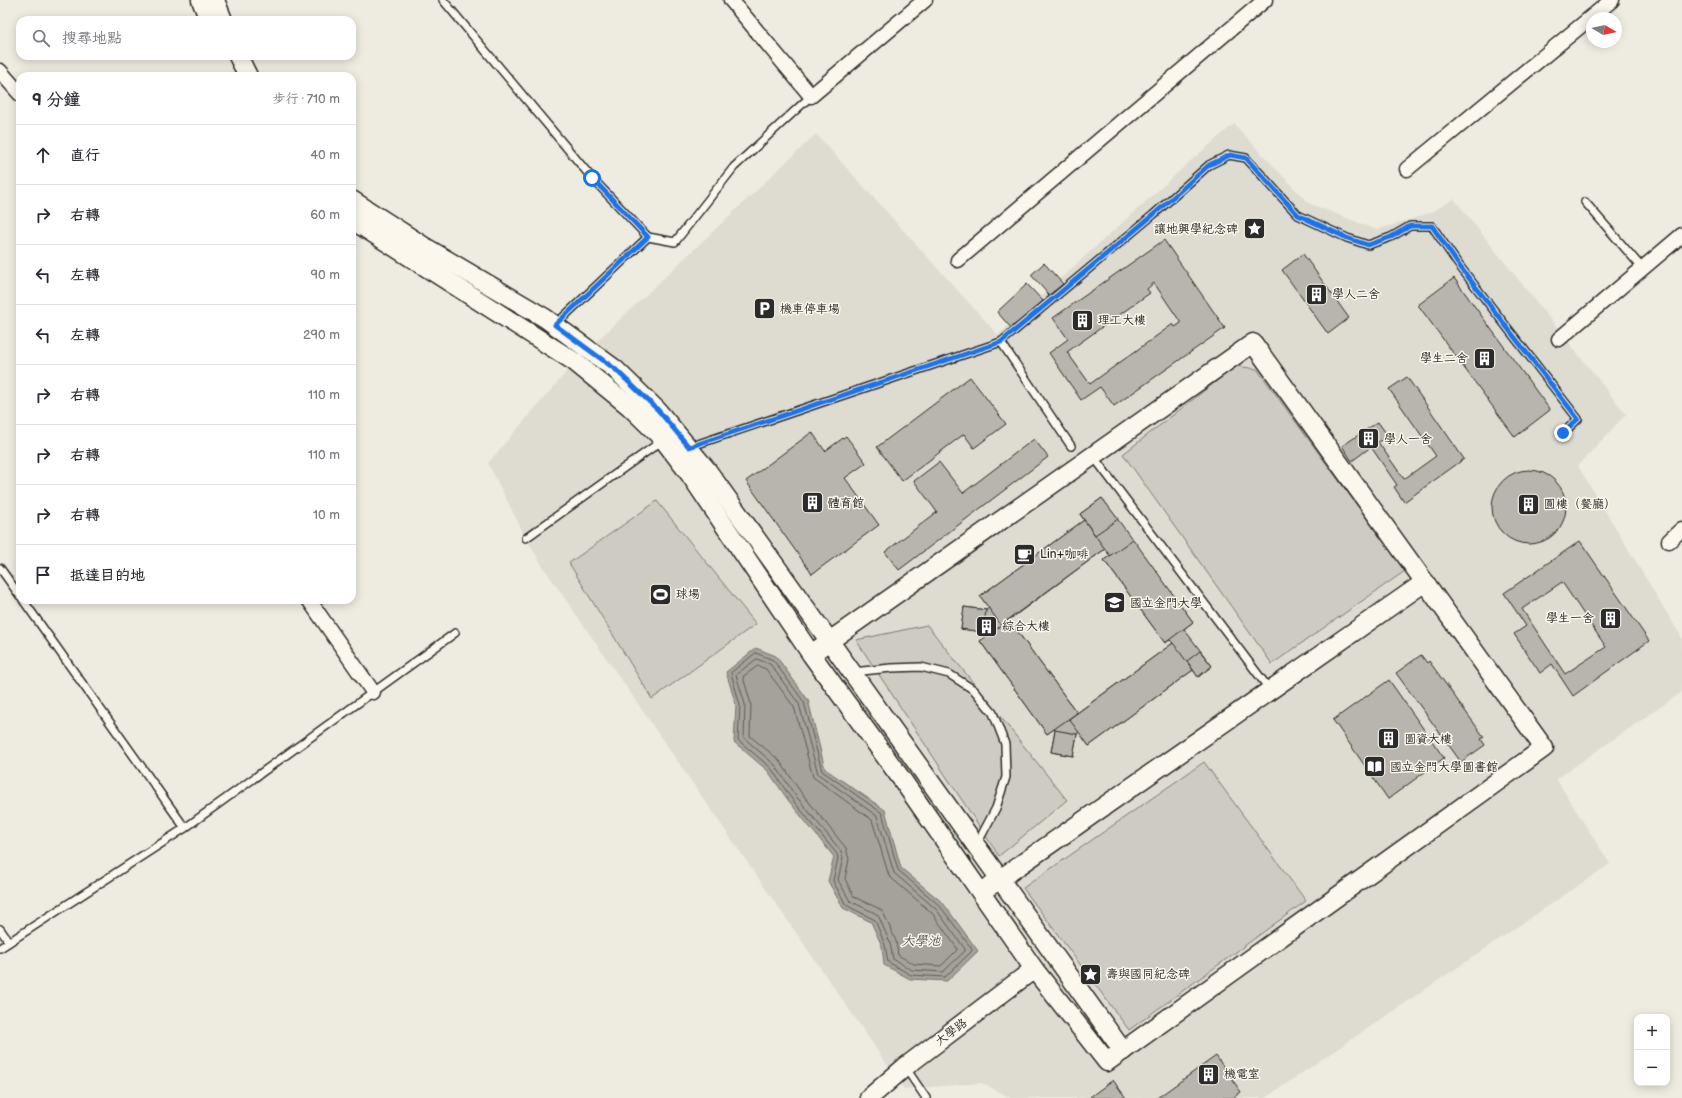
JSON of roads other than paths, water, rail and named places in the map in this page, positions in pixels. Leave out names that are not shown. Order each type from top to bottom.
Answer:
[{"type":"street","points":[[201,0],[207,16]]},
{"type":"street","points":[[215,0],[221,16]]},
{"type":"street","points":[[731,0],[812,96],[925,0]]},
{"type":"street","points":[[1407,169],[1612,0]]},
{"type":"street","points":[[958,260],[1262,1]]},
{"type":"street","points":[[227,60],[232,72]]},
{"type":"street","points":[[240,60],[246,72]]},
{"type":"street","points":[[0,70],[16,89]]},
{"type":"street","points":[[356,203],[425,247],[555,325],[615,369],[658,410],[708,470],[1123,1051]]},
{"type":"street","points":[[356,223],[575,362],[629,406],[663,439],[689,473],[811,654],[981,892],[1034,969],[1108,1062],[1544,748],[1253,343],[811,654]]},
{"type":"street","points":[[1559,339],[1682,235]]},
{"type":"street","points":[[1669,541],[1682,529]]},
{"type":"street","points":[[981,892],[1425,582]]},
{"type":"street","points":[[312,604],[373,692]]},
{"type":"street","name":"大學路","points":[[869,1098],[905,1067],[1034,969]]},
{"type":"lane","points":[[443,0],[592,178],[648,237],[675,242],[734,167],[812,96]]},
{"type":"lane","points":[[689,447],[1001,342],[1153,215],[1209,165],[1230,155],[1246,158],[1298,215],[1347,238],[1368,245],[1391,237],[1410,226],[1432,226],[1458,264],[1578,419],[1563,433]]},
{"type":"lane","points":[[1585,202],[1643,269]]},
{"type":"lane","points":[[555,325],[648,237]]},
{"type":"lane","points":[[1001,342],[1071,446]]},
{"type":"lane","points":[[526,538],[663,439]]},
{"type":"lane","points":[[1093,456],[1270,690]]},
{"type":"lane","points":[[0,568],[16,590]]},
{"type":"lane","points":[[26,604],[185,828]]},
{"type":"lane","points":[[0,948],[185,828],[455,633]]},
{"type":"lane","points":[[852,672],[921,667],[949,674],[974,690],[993,713],[1005,744],[1006,776],[996,808],[976,846]]},
{"type":"lane","points":[[0,929],[9,942]]},
{"type":"lane","points":[[905,1067],[926,1098]]},
{"type":"water","name":"大學池","points":[[756,648],[776,656],[808,700],[825,769],[885,810],[901,868],[943,903],[978,951],[947,981],[910,979],[884,965],[882,946],[871,922],[843,908],[828,881],[834,857],[788,800],[768,771],[734,742],[736,705],[726,672]]},
{"type":"place","name":"讓地興學紀念碑","points":[[1254,229]]},
{"type":"place","name":"學人二舍","points":[[1316,294]]},
{"type":"place","name":"機車停車場","points":[[765,309]]},
{"type":"place","name":"理工大樓","points":[[1083,320]]},
{"type":"place","name":"學生二舍","points":[[1484,358]]},
{"type":"place","name":"學人一舍","points":[[1368,439]]},
{"type":"place","name":"體育館","points":[[812,503]]},
{"type":"place","name":"圓樓（餐廳）","points":[[1529,504]]},
{"type":"place","name":"Lin+咖啡","points":[[1025,554]]},
{"type":"place","name":"球場","points":[[660,594]]},
{"type":"place","name":"國立金門大學","points":[[1114,603]]},
{"type":"place","name":"學生一舍","points":[[1610,618]]},
{"type":"place","name":"綜合大樓","points":[[987,626]]},
{"type":"place","name":"圖資大樓","points":[[1388,739]]},
{"type":"place","name":"國立金門大學圖書館","points":[[1375,767]]},
{"type":"place","name":"壽與國同紀念碑","points":[[1091,974]]},
{"type":"place","name":"機電室","points":[[1209,1074]]}]
